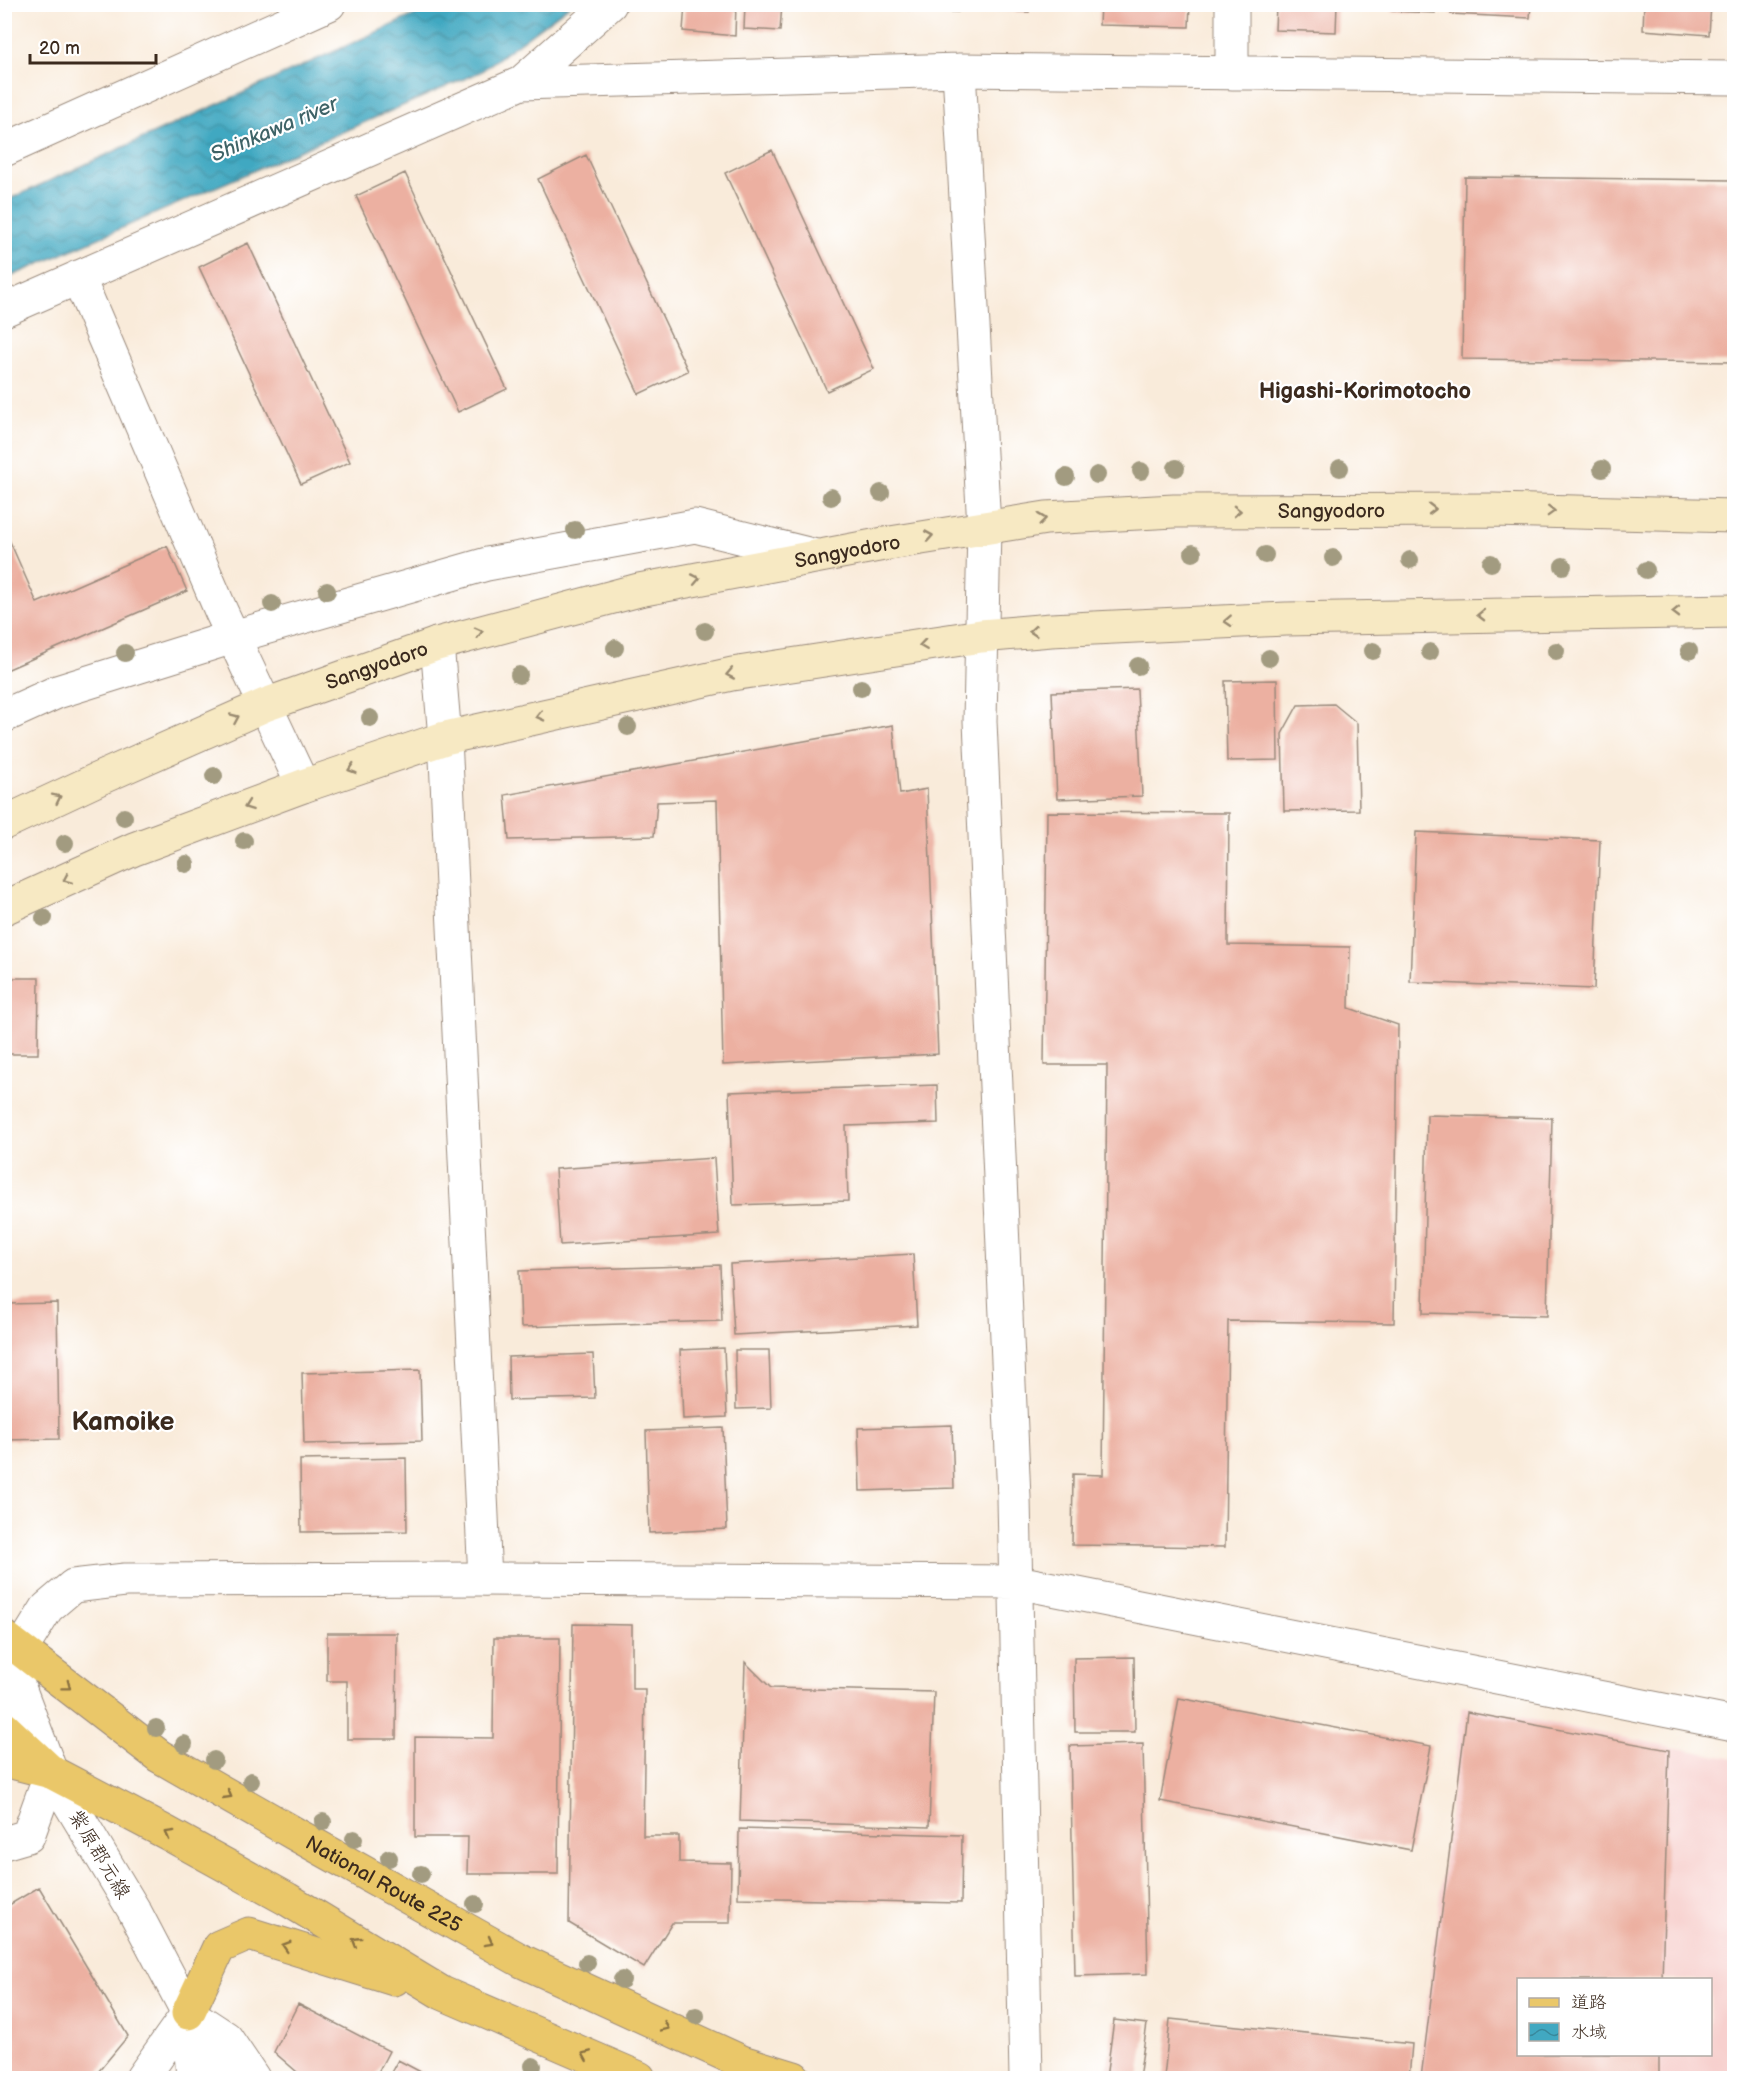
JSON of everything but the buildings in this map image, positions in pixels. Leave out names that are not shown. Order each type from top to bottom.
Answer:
[{"type":"main road","name":"Sangyodoro","points":[[4,823],[265,705],[437,644],[639,590],[816,556],[1046,518],[1174,512],[1481,510],[1734,516]]},
{"type":"main road","points":[[4,908],[134,849],[303,786],[445,738],[732,674],[981,636],[1051,630],[1286,619],[1734,611]]},
{"type":"main road","name":"National Route 225","points":[[10,1645],[159,1756],[522,1961],[742,2062],[794,2079]]},
{"type":"main road","points":[[4,1728],[51,1772]]},
{"type":"main road","points":[[4,1760],[51,1772],[168,1833],[287,1899],[442,1993]]},
{"type":"main road","points":[[188,2013],[219,1947],[249,1934],[442,1993],[639,2079]]},
{"type":"street","points":[[4,150],[329,4]]},
{"type":"street","points":[[4,310],[521,83],[610,4]]},
{"type":"street","points":[[1232,4],[1232,73]]},
{"type":"street","points":[[521,83],[959,70],[1734,78]]},
{"type":"street","points":[[959,70],[984,527],[981,733],[1017,1582],[1026,2079]]},
{"type":"street","points":[[78,277],[233,637],[303,786]]},
{"type":"street","points":[[4,716],[57,692],[233,637],[487,564],[695,526],[816,556]]},
{"type":"street","points":[[437,644],[445,738],[485,1579]]},
{"type":"street","points":[[10,1645],[73,1586],[125,1580],[485,1579],[1017,1582],[1734,1724]]},
{"type":"street","name":"紫原郡元線","points":[[10,1645],[51,1772],[135,1912],[188,2013],[211,2070]]},
{"type":"street","points":[[4,1843],[28,1836],[51,1772]]},
{"type":"street","points":[[142,2079],[188,2013],[226,2038],[253,2079]]},
{"type":"shaded area","points":[[1462,1706],[1734,1759],[1734,2078],[1418,2078]]},
{"type":"water","name":"Shinkawa river","points":[[436,5],[570,5],[480,72],[5,279],[5,201]]},
{"type":"district","name":"Higashi-Korimotocho","points":[[1365,390]]},
{"type":"district","name":"Kamoike","points":[[123,1421]]}]
